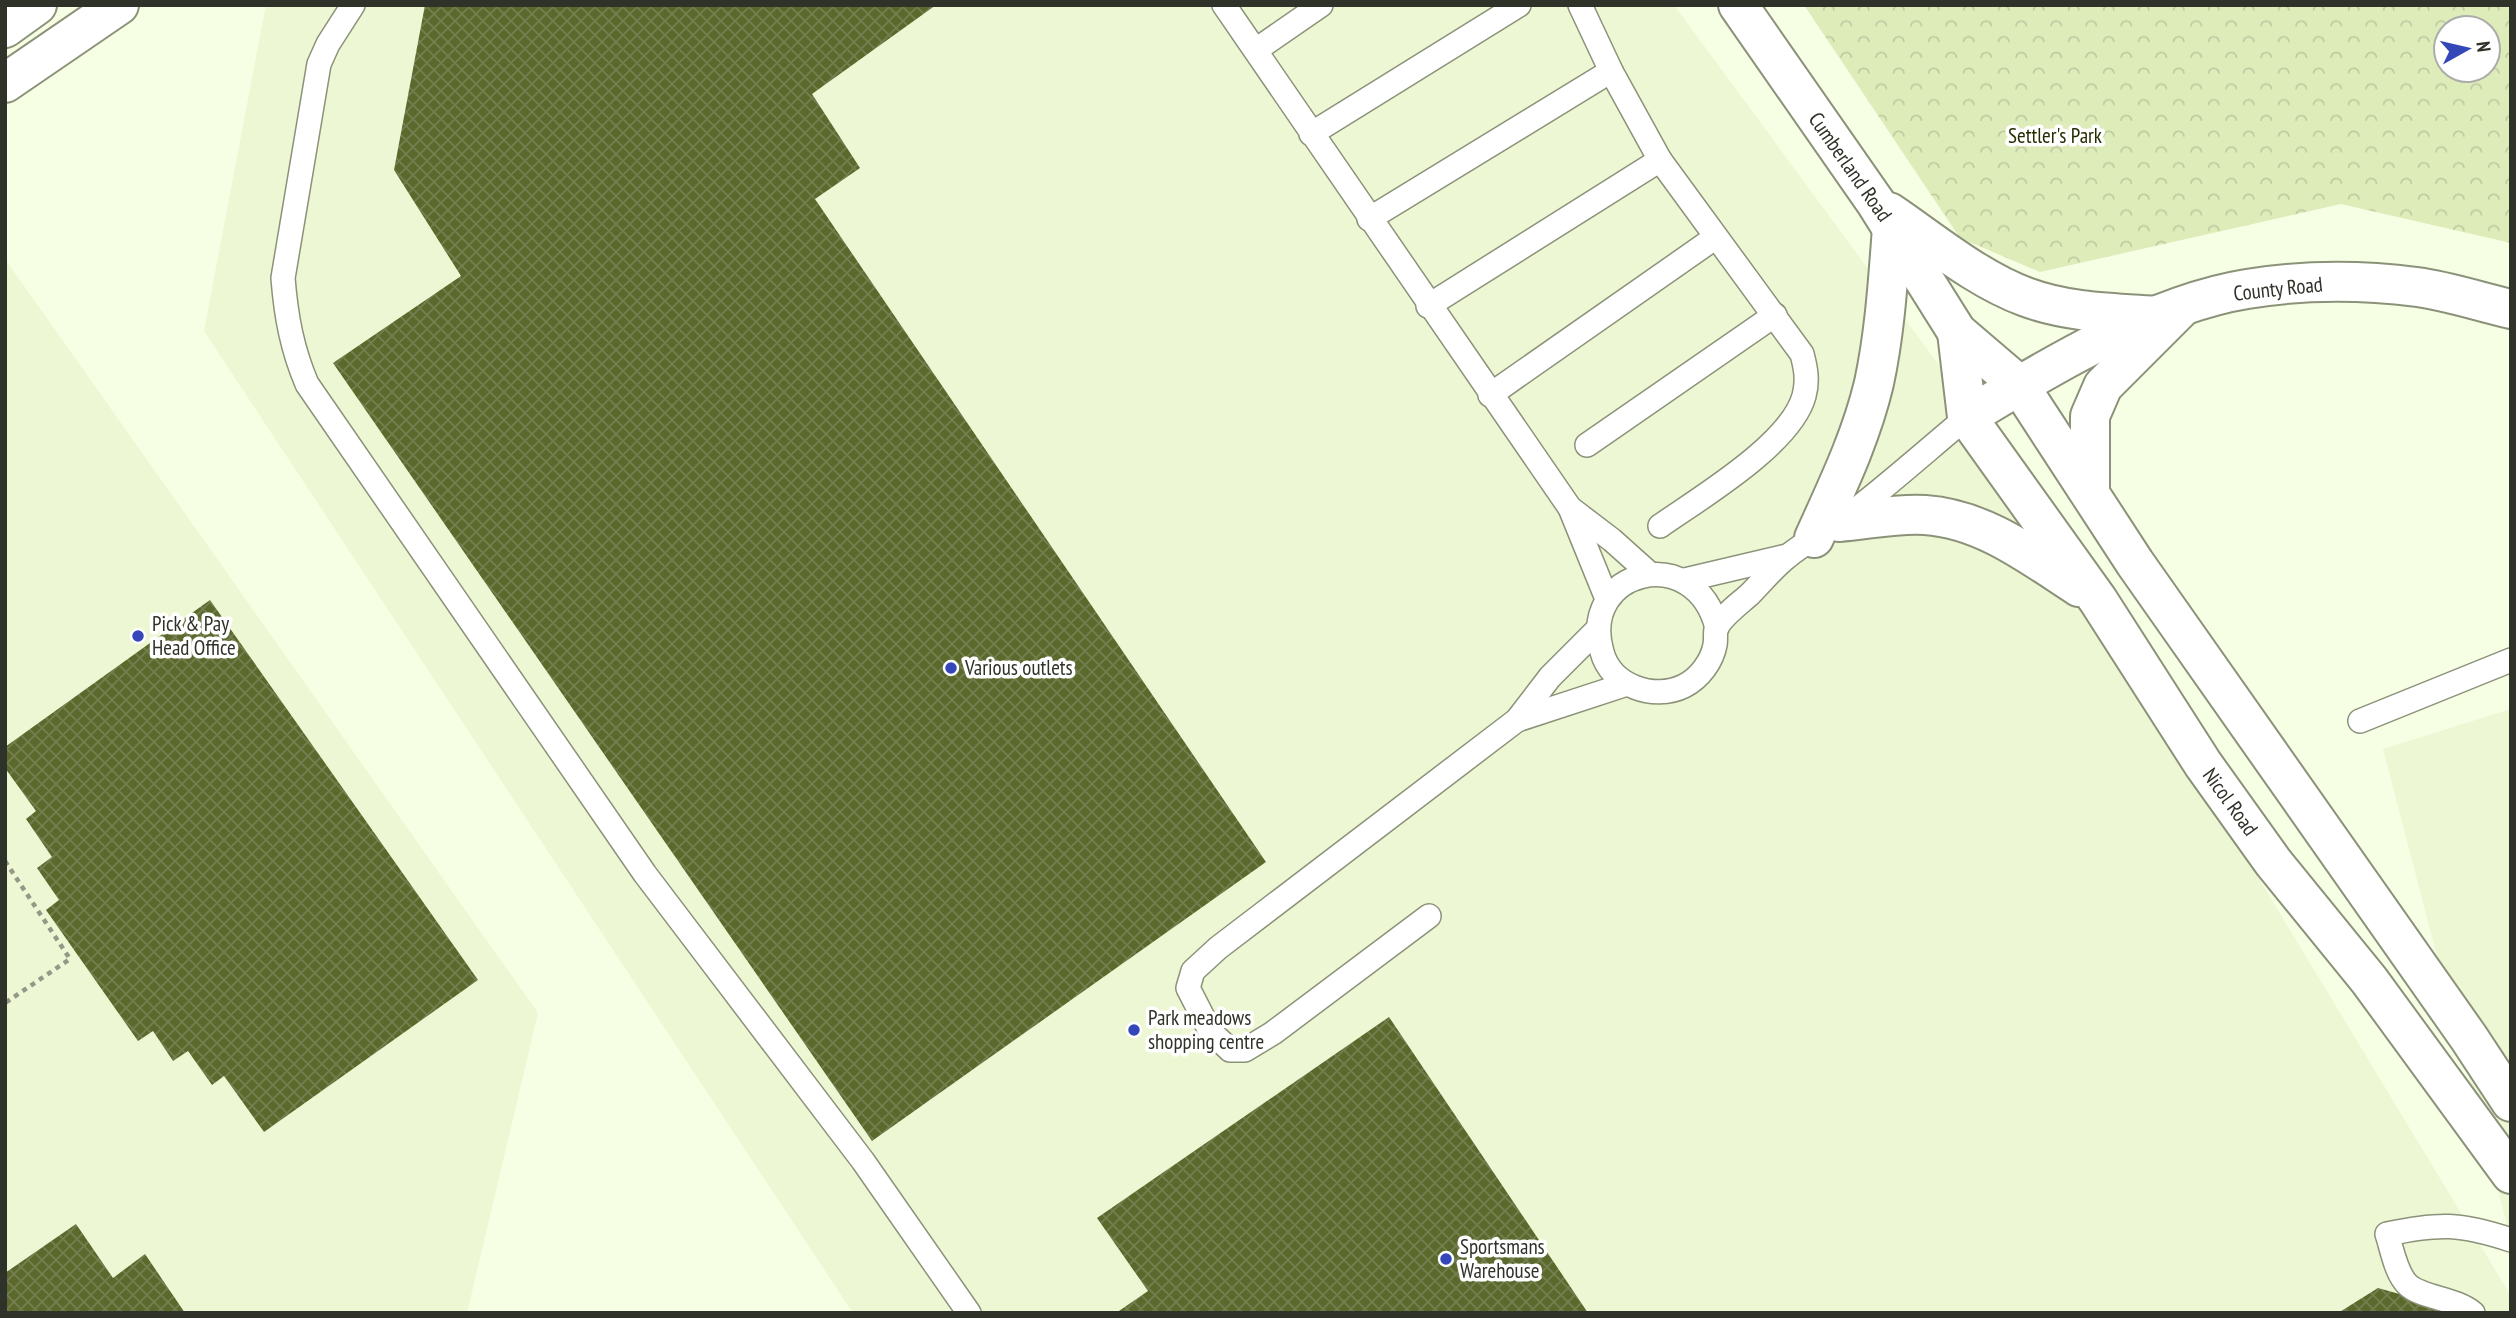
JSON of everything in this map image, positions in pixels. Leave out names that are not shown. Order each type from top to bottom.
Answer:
[{"type":"main road","points":[[5,28],[37,5]]},
{"type":"main road","points":[[5,83],[118,5]]},
{"type":"main road","name":"Cumberland Road","points":[[1738,5],[1884,216],[1957,332],[2019,385]]},
{"type":"main road","points":[[1813,539],[1852,456],[1873,384],[1882,340],[1884,216],[2025,297],[2075,310],[2170,312]]},
{"type":"main road","name":"County Road","points":[[1967,417],[2086,347],[2170,312],[2245,289],[2337,284],[2419,288],[2511,309]]},
{"type":"main road","points":[[2090,491],[2090,416],[2103,386],[2170,312]]},
{"type":"main road","name":"Cumberland Road","points":[[1957,332],[1967,417]]},
{"type":"main road","points":[[2019,385],[2135,563],[2469,1038],[2511,1102]]},
{"type":"main road","name":"Nicol Road","points":[[1967,417],[2098,600],[2203,764],[2266,851],[2369,980],[2511,1174]]},
{"type":"main road","points":[[1813,539],[1925,515],[1992,532],[2098,600]]},
{"type":"lane","points":[[353,5],[328,44],[319,64],[283,278],[286,314],[295,356],[307,384],[645,874],[863,1161],[969,1313]]},
{"type":"lane","points":[[1224,5],[1428,306],[1570,508],[1607,599]]},
{"type":"lane","points":[[1256,50],[1321,5]]},
{"type":"lane","points":[[1311,134],[1519,5]]},
{"type":"lane","points":[[1580,5],[1611,71],[1660,160],[1802,354],[1808,373],[1803,399],[1782,433],[1748,464],[1660,526]]},
{"type":"lane","points":[[1369,219],[1611,71]]},
{"type":"lane","points":[[1428,306],[1660,160]]},
{"type":"lane","points":[[1490,395],[1716,237]]},
{"type":"lane","points":[[1587,445],[1775,316]]},
{"type":"lane","points":[[1717,628],[1813,539],[1967,417]]},
{"type":"lane","points":[[1570,508],[1612,540],[1650,575]]},
{"type":"lane","points":[[1685,580],[1813,539]]},
{"type":"lane","points":[[1429,916],[1273,1033],[1245,1050],[1230,1049],[1210,1031],[1188,988],[1193,971],[1517,720],[1550,677],[1597,630],[1607,599],[1625,582],[1665,573],[1685,580],[1701,592],[1712,609],[1717,628],[1710,660],[1699,675],[1684,686],[1667,691],[1646,691],[1627,684],[1612,671],[1602,655],[1597,630]]},
{"type":"lane","points":[[2360,721],[2511,660]]},
{"type":"lane","points":[[1517,720],[1627,684]]},
{"type":"lane","points":[[2473,1313],[2458,1303],[2410,1287],[2402,1276],[2387,1234],[2433,1224],[2461,1226],[2511,1240]]},
{"type":"path","points":[[5,861],[70,959],[5,1003]]},
{"type":"shaded area","points":[[266,5],[1674,5],[1994,440],[2511,1296],[2511,1313],[853,1313],[204,331]]},
{"type":"shaded area","name":"Pick & Pay Head Office","points":[[5,259],[538,1013],[467,1313],[5,1313]]},
{"type":"shaded area","points":[[2511,709],[2511,1240],[2383,749]]},
{"type":"green space","name":"Settler's Park","points":[[1804,5],[2511,5],[2511,243],[2341,204],[2040,272],[1960,238]]},
{"type":"building","points":[[425,5],[936,5],[812,94],[860,168],[815,199],[1266,862],[872,1141],[333,363],[461,276],[394,170]]},
{"type":"building","points":[[210,600],[478,980],[264,1132],[224,1076],[212,1085],[188,1051],[173,1061],[153,1031],[138,1041],[46,910],[59,900],[37,868],[52,857],[26,819],[36,811],[5,768],[5,747]]},
{"type":"building","points":[[1389,1017],[1588,1313],[1116,1313],[1148,1291],[1097,1218]]},
{"type":"building","points":[[76,1224],[113,1278],[145,1254],[185,1313],[5,1313],[5,1273]]},
{"type":"building","points":[[2378,1288],[2464,1312],[2464,1313],[2338,1313]]},
{"type":"place","name":"Pick & Pay Head Office","points":[[138,636]]},
{"type":"place","name":"Various outlets","points":[[951,668]]},
{"type":"place","name":"Park meadows shopping centre","points":[[1134,1030]]},
{"type":"place","name":"Sportsmans Warehouse","points":[[1446,1259]]}]
